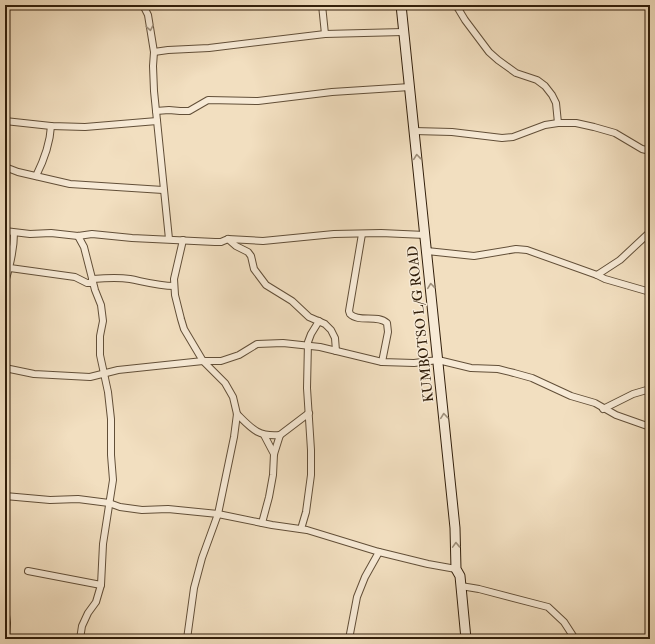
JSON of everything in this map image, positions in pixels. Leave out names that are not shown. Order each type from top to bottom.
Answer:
[{"type":"main road","name":"KUMBOTSO L/G ROAD","points":[[401,5],[455,528],[456,569],[460,576],[466,639]]},
{"type":"street","points":[[5,9],[6,5]]},
{"type":"street","points":[[143,5],[148,15],[154,52],[153,66],[156,111],[162,157],[163,190],[169,240]]},
{"type":"street","points":[[322,5],[325,34]]},
{"type":"street","points":[[456,5],[465,20],[489,52],[516,73],[537,80],[545,86],[556,103],[558,123]]},
{"type":"street","points":[[154,52],[209,48],[325,34],[403,32]]},
{"type":"street","points":[[156,111],[189,111],[208,100],[258,101],[332,92],[410,88]]},
{"type":"street","points":[[5,121],[51,126],[85,127],[157,121]]},
{"type":"street","points":[[414,131],[452,132],[502,138],[513,137],[545,125],[576,123],[615,133],[642,149],[650,151]]},
{"type":"street","points":[[36,176],[49,145],[51,126]]},
{"type":"street","points":[[5,167],[18,172],[77,184],[163,190]]},
{"type":"street","points":[[5,231],[30,234],[51,233],[78,236],[92,234],[132,238],[221,242],[228,239],[263,241],[334,234],[362,234],[380,232],[425,235]]},
{"type":"street","points":[[597,275],[620,260],[650,232]]},
{"type":"street","points":[[5,282],[10,268],[14,233]]},
{"type":"street","points":[[362,234],[349,311],[354,317],[382,319],[387,323],[388,332],[382,362]]},
{"type":"street","points":[[78,236],[84,247],[92,281],[102,310],[103,321],[100,336],[100,355],[108,392],[111,419],[113,480],[103,544],[101,585],[96,602],[88,613],[82,626],[80,639]]},
{"type":"street","points":[[228,239],[236,246],[248,252],[251,256],[254,269],[266,285],[292,301],[309,317],[325,324],[331,330],[335,338],[336,351]]},
{"type":"street","points":[[183,240],[174,278],[174,286],[184,329],[203,361],[225,382],[233,397],[237,414],[234,437],[218,514],[195,584],[187,639]]},
{"type":"street","points":[[427,251],[474,256],[516,250],[527,250],[605,279],[650,292]]},
{"type":"street","points":[[10,268],[75,278],[87,283],[116,278],[130,279],[156,285],[174,286]]},
{"type":"street","points":[[301,529],[306,512],[311,475],[307,388],[308,346],[309,338],[319,321]]},
{"type":"street","points":[[5,368],[34,374],[90,378],[118,370],[203,361],[221,361],[239,355],[257,344],[283,343],[320,347],[382,362],[414,363],[438,360],[471,368],[498,369],[532,378],[571,396],[595,403],[603,409],[616,415],[650,427]]},
{"type":"street","points":[[216,374],[217,366],[221,361]]},
{"type":"street","points":[[603,409],[633,394],[650,389]]},
{"type":"street","points":[[262,523],[273,474],[274,454],[280,435],[309,413]]},
{"type":"street","points":[[237,414],[255,431],[264,435],[280,435]]},
{"type":"street","points":[[264,435],[274,454]]},
{"type":"street","points":[[5,496],[50,500],[78,499],[109,503],[120,507],[142,510],[168,509],[218,514],[301,529],[379,552],[456,569]]},
{"type":"street","points":[[349,639],[358,597],[365,577],[379,552]]},
{"type":"street","points":[[28,572],[101,585]]},
{"type":"street","points":[[461,586],[479,589],[548,607],[564,622],[575,639]]},
{"type":"street","points":[[5,610],[7,623],[6,639]]}]
